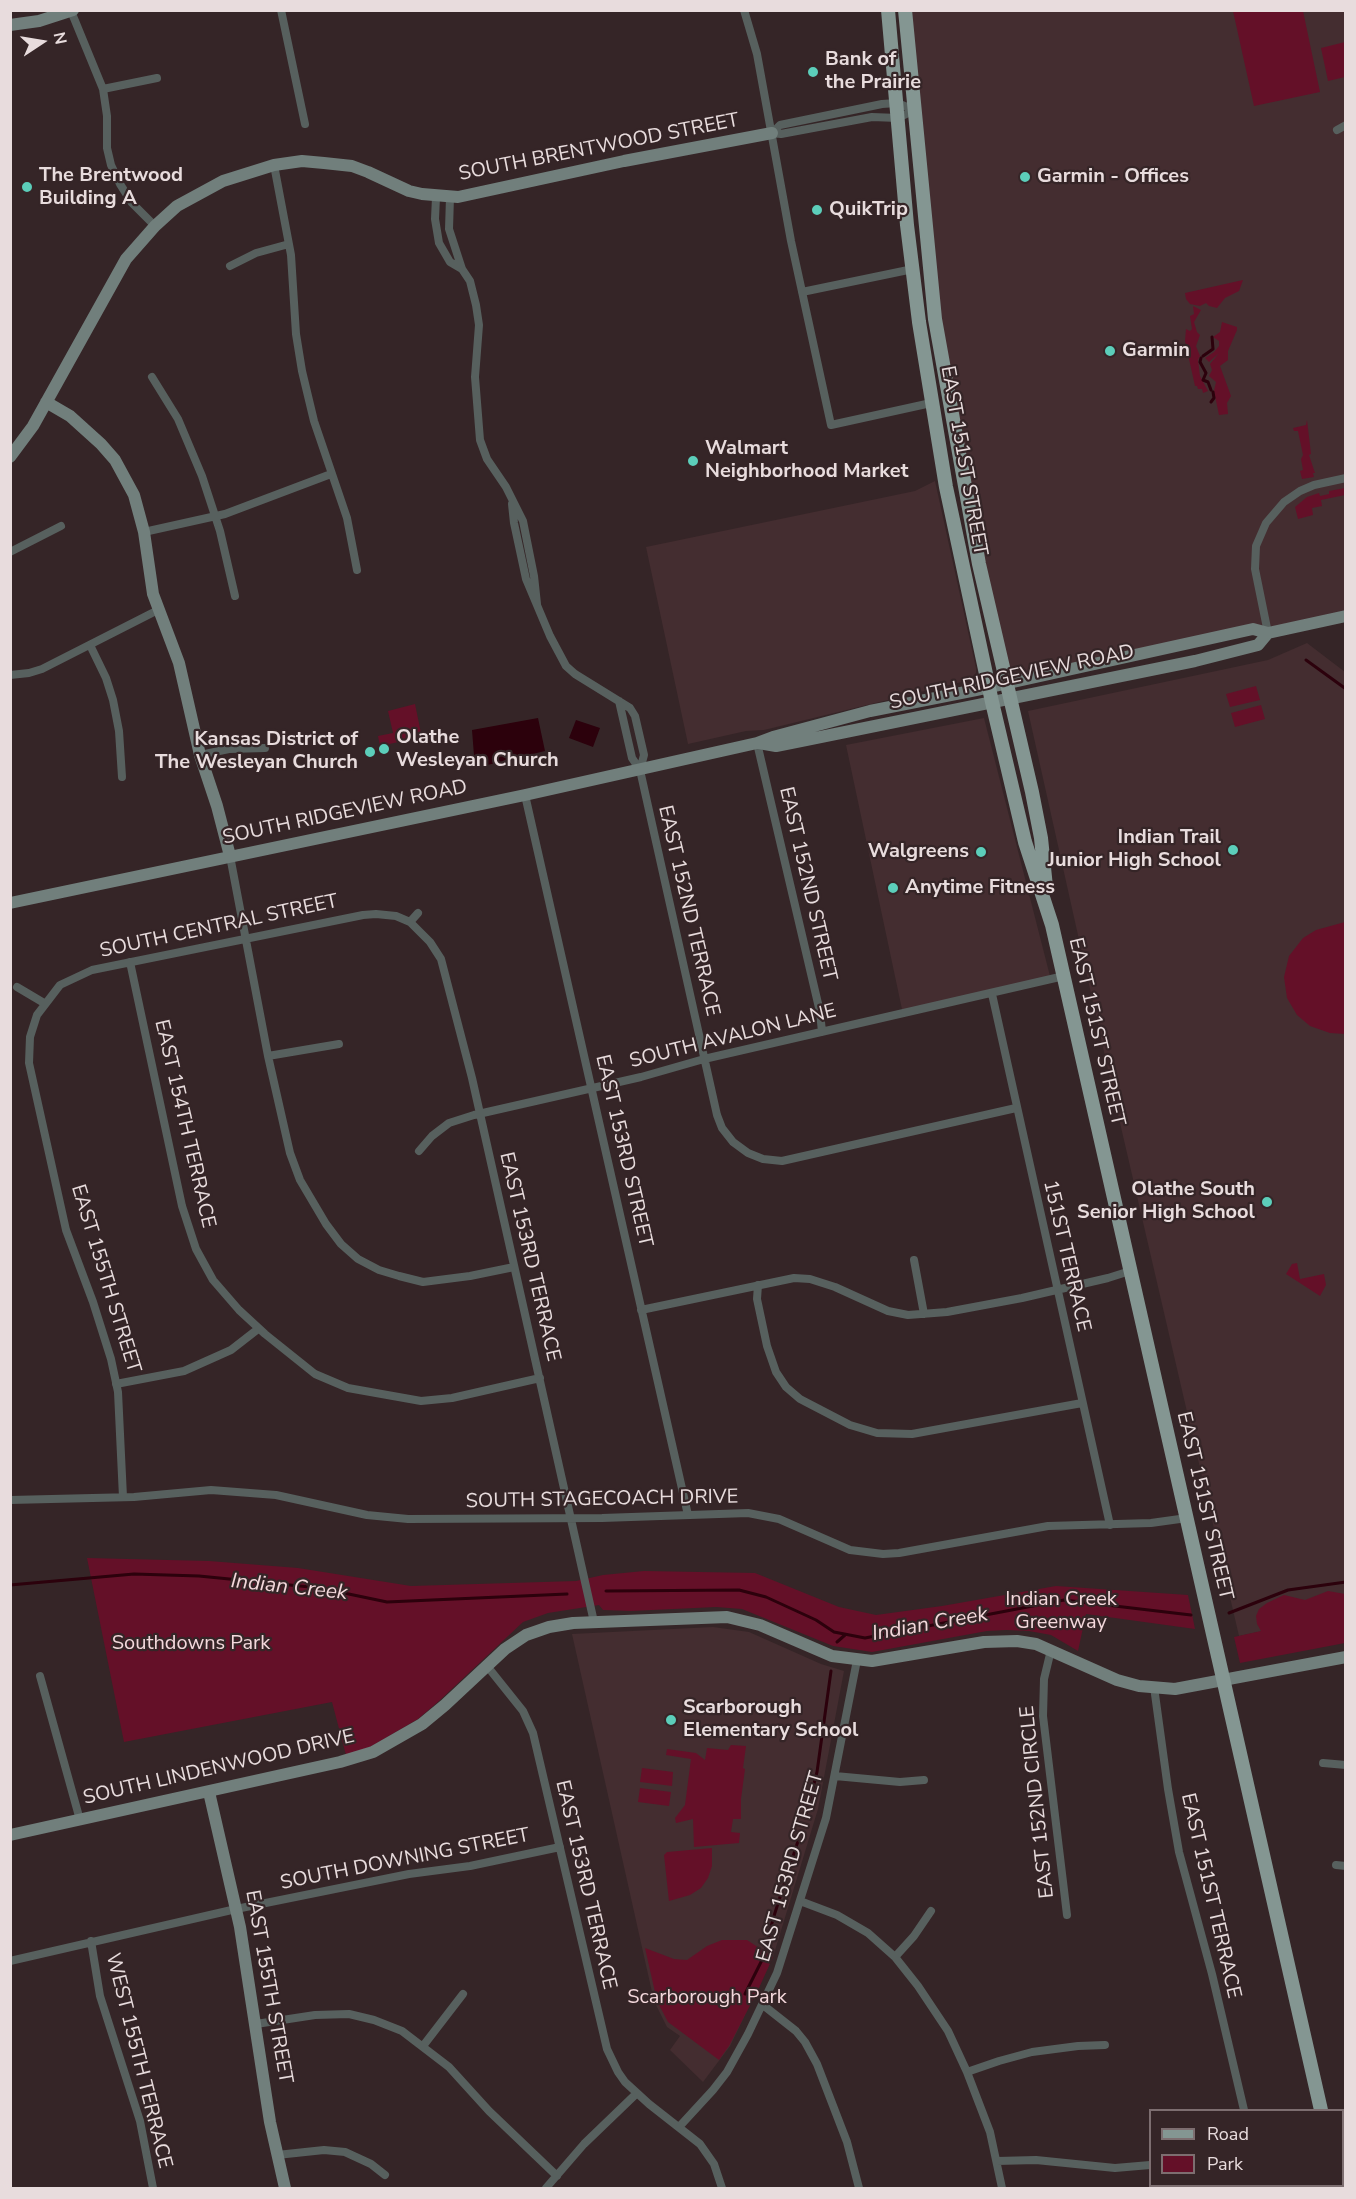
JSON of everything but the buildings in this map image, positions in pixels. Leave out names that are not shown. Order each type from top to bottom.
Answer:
[{"type":"main road","name":"EAST 151ST STREET","points":[[888,10],[913,272],[931,403],[946,487],[988,687],[1025,842],[1049,910]]},
{"type":"main road","name":"EAST 151ST STREET","points":[[905,10],[935,319],[974,533],[1041,838],[1049,910],[1322,2109]]},
{"type":"main road","points":[[913,272],[923,292],[937,384],[948,391]]},
{"type":"main road","points":[[931,403],[946,424],[963,513],[966,524],[974,533]]},
{"type":"street","points":[[281,10],[305,124]]},
{"type":"street","points":[[744,10],[757,54],[802,292],[831,425],[931,403]]},
{"type":"street","points":[[10,25],[39,21],[72,11],[103,89],[107,116],[107,148],[111,165],[132,203],[154,226]]},
{"type":"street","points":[[103,89],[157,78]]},
{"type":"street","points":[[772,133],[780,125],[870,106],[915,110]]},
{"type":"street","points":[[772,133],[781,134],[898,110],[915,110]]},
{"type":"street","points":[[1346,125],[1337,129],[1346,130]]},
{"type":"street","name":"SOUTH BRENTWOOD STREET","points":[[10,458],[20,446],[46,402],[121,267],[154,226],[177,206],[205,189],[239,174],[302,161],[352,166],[409,191],[436,197],[450,197],[475,194],[624,161],[772,133]]},
{"type":"street","points":[[274,165],[289,244],[296,334],[302,371],[314,421],[347,518],[357,570]]},
{"type":"street","points":[[436,197],[435,219],[439,243],[450,262],[462,269]]},
{"type":"street","points":[[450,197],[449,229],[462,269]]},
{"type":"street","points":[[230,266],[256,253],[289,244]]},
{"type":"street","name":"EAST 152ND TERRACE","points":[[462,269],[470,281],[478,325],[475,377],[480,440],[487,459],[511,497],[526,579],[550,636],[566,666],[630,708],[635,716],[644,755],[640,770],[717,1115],[727,1135],[748,1153],[772,1160],[790,1159],[1016,1108]]},
{"type":"street","points":[[802,292],[913,272]]},
{"type":"street","points":[[152,377],[167,398],[187,438],[202,476],[229,564],[235,596]]},
{"type":"street","points":[[46,402],[70,416],[115,460],[134,495],[144,532],[158,610],[178,663],[200,755],[230,856],[268,1056],[290,1153],[300,1180],[341,1244],[358,1259],[379,1270],[423,1282],[514,1267]]},
{"type":"street","points":[[144,532],[215,518],[331,474]]},
{"type":"street","points":[[1268,633],[1255,569],[1256,546],[1266,523],[1284,502],[1300,491],[1314,485],[1346,478]]},
{"type":"street","points":[[10,552],[61,526]]},
{"type":"street","points":[[10,675],[42,669],[158,610]]},
{"type":"street","name":"SOUTH RIDGEVIEW ROAD","points":[[10,903],[640,770],[757,743],[870,711],[1255,628],[1268,633],[1346,616]]},
{"type":"street","name":"SOUTH RIDGEVIEW ROAD","points":[[757,743],[776,746],[1195,661],[1258,645],[1268,633]]},
{"type":"street","points":[[90,645],[106,678],[113,700],[119,731],[122,777]]},
{"type":"street","name":"EAST 152ND STREET","points":[[757,743],[820,1012],[822,1032]]},
{"type":"street","points":[[200,755],[229,748],[266,748]]},
{"type":"street","name":"EAST 153RD STREET","points":[[525,795],[688,1515]]},
{"type":"street","points":[[410,922],[418,913]]},
{"type":"street","name":"SOUTH CENTRAL STREET","points":[[44,1003],[60,986],[92,970],[363,915],[396,916],[410,922]]},
{"type":"street","name":"EAST 153RD TERRACE","points":[[410,922],[417,927],[441,959],[480,1114],[594,1622]]},
{"type":"street","name":"EAST 154TH TERRACE","points":[[130,962],[182,1206],[193,1238],[213,1280],[258,1329],[315,1374],[348,1388],[390,1397],[421,1401],[452,1398],[540,1378]]},
{"type":"street","name":"SOUTH AVALON LANE","points":[[419,1151],[432,1136],[449,1124],[480,1114],[704,1059],[1064,976]]},
{"type":"street","points":[[17,987],[44,1003]]},
{"type":"street","name":"151ST TERRACE","points":[[992,994],[1110,1525]]},
{"type":"street","name":"EAST 155TH STREET","points":[[44,1003],[37,1014],[30,1037],[29,1063],[66,1230],[102,1330],[116,1384],[123,1497]]},
{"type":"street","points":[[268,1056],[339,1044]]},
{"type":"street","points":[[914,1260],[924,1314]]},
{"type":"street","points":[[641,1310],[794,1278],[810,1279],[835,1287],[888,1311],[908,1315],[924,1314],[947,1312],[1056,1290],[1130,1271]]},
{"type":"street","points":[[758,1285],[757,1299],[767,1346],[776,1372],[786,1387],[800,1399],[850,1425],[877,1433],[912,1434],[1082,1403]]},
{"type":"street","points":[[116,1384],[184,1371],[231,1350],[258,1329]]},
{"type":"street","name":"SOUTH STAGECOACH DRIVE","points":[[10,1500],[242,1491],[276,1495],[367,1515],[408,1519],[571,1518],[742,1513],[780,1519],[841,1546],[860,1552],[883,1554],[1048,1526],[1151,1523],[1187,1518]]},
{"type":"street","name":"SOUTH LINDENWOOD DRIVE","points":[[10,1835],[209,1792],[340,1762],[373,1752],[422,1724],[505,1649],[526,1635],[549,1627],[594,1622],[716,1616],[737,1618],[760,1625],[832,1656],[883,1661],[999,1640],[1036,1644],[1117,1680],[1139,1686],[1175,1689],[1346,1657]]},
{"type":"street","name":"EAST 152ND CIRCLE","points":[[1051,1650],[1044,1679],[1042,1716],[1067,1914]]},
{"type":"street","name":"EAST 153RD STREET","points":[[679,2127],[726,2072],[763,2005],[779,1966],[826,1818],[856,1660]]},
{"type":"street","name":"EAST 153RD TERRACE","points":[[487,1666],[523,1710],[533,1733],[605,2043],[618,2072],[637,2093],[700,2144],[710,2157],[722,2188]]},
{"type":"street","points":[[40,1676],[80,1820]]},
{"type":"street","name":"EAST 151ST TERRACE","points":[[1154,1687],[1179,1852],[1212,1974],[1244,2109]]},
{"type":"street","points":[[1323,1763],[1346,1765]]},
{"type":"street","points":[[835,1776],[900,1782],[924,1780]]},
{"type":"street","name":"EAST 155TH STREET","points":[[209,1792],[236,1909],[277,2155],[285,2188]]},
{"type":"street","name":"SOUTH DOWNING STREET","points":[[10,1961],[236,1909],[409,1874],[470,1866],[560,1847]]},
{"type":"street","points":[[1335,1865],[1346,1866]]},
{"type":"street","points":[[800,1901],[853,1923],[882,1943],[934,2009],[948,2031],[983,2112],[1002,2188]]},
{"type":"street","points":[[895,1957],[914,1936],[931,1911]]},
{"type":"street","name":"WEST 155TH TERRACE","points":[[91,1941],[100,1996],[140,2121],[153,2188]]},
{"type":"street","points":[[423,2046],[463,1994]]},
{"type":"street","points":[[763,2005],[796,2031],[818,2064],[847,2142],[859,2188]]},
{"type":"street","points":[[256,2024],[315,2015],[349,2014],[402,2031],[449,2067],[489,2111],[556,2176]]},
{"type":"street","points":[[967,2072],[1032,2052],[1105,2045]]},
{"type":"street","points":[[546,2188],[591,2136],[637,2093]]},
{"type":"street","points":[[277,2155],[324,2150],[345,2152],[371,2163],[385,2175]]},
{"type":"street","points":[[997,2161],[1036,2160],[1115,2168],[1149,2165]]},
{"type":"shaded area","points":[[905,11],[1345,11],[1345,616],[1253,629],[1007,683],[951,408]]},
{"type":"shaded area","points":[[935,481],[976,668],[976,673],[970,680],[764,730],[746,731],[688,744],[646,547],[915,491]]},
{"type":"shaded area","points":[[1307,643],[1345,672],[1345,1614],[1239,1636],[1117,1110],[1028,711],[1268,660]]},
{"type":"shaded area","points":[[538,718],[545,751],[475,768],[472,730]]},
{"type":"shaded area","points":[[984,718],[1051,980],[903,1014],[846,745]]},
{"type":"shaded area","points":[[576,720],[600,728],[593,747],[569,738]]},
{"type":"shaded area","points":[[713,1627],[749,1632],[821,1664],[844,1671],[818,1809],[773,1957],[730,2046],[703,2082],[670,2050],[680,2036],[667,2027],[654,2001],[572,1634]]},
{"type":"green space","points":[[1233,11],[1303,11],[1320,92],[1254,106]]},
{"type":"green space","points":[[1345,42],[1345,77],[1328,81],[1321,48]]},
{"type":"green space","points":[[1243,280],[1239,291],[1225,298],[1217,308],[1206,303],[1200,306],[1190,304],[1186,299],[1185,293]]},
{"type":"green space","points":[[1193,306],[1201,310],[1194,322],[1200,335],[1196,346],[1200,356],[1198,360],[1200,376],[1208,391],[1203,393],[1202,389],[1195,386],[1185,341],[1186,329],[1190,331],[1192,329],[1190,316],[1194,314]]},
{"type":"green space","points":[[1222,322],[1237,327],[1237,330],[1228,351],[1228,360],[1220,366],[1231,396],[1227,403],[1228,414],[1219,415],[1214,391],[1216,382],[1209,376],[1212,370],[1210,364],[1219,353],[1209,362],[1205,358],[1219,346],[1219,341],[1213,337],[1220,332]]},
{"type":"green space","points":[[1307,420],[1311,454],[1309,455],[1315,473],[1313,473],[1314,477],[1302,479],[1300,471],[1303,470],[1301,459],[1303,455],[1298,431],[1294,431],[1293,428],[1306,425]]},
{"type":"green space","points":[[1345,488],[1345,495],[1321,500],[1322,506],[1312,508],[1313,515],[1298,519],[1295,507],[1307,497],[1319,493],[1320,496],[1329,494],[1329,491]]},
{"type":"green space","points":[[1256,686],[1260,700],[1230,707],[1226,694]]},
{"type":"green space","points":[[415,704],[422,738],[418,741],[417,738],[380,746],[378,736],[393,733],[388,711]]},
{"type":"green space","points":[[1261,705],[1265,719],[1235,727],[1231,713]]},
{"type":"green space","points":[[1345,922],[1345,1034],[1330,1033],[1310,1026],[1297,1015],[1287,998],[1284,977],[1289,956],[1303,938],[1316,930]]},
{"type":"green space","points":[[1297,1263],[1300,1279],[1324,1274],[1326,1285],[1320,1296],[1286,1274],[1292,1264]]},
{"type":"green space","name":"Southdowns Park","points":[[87,1558],[209,1561],[298,1568],[411,1586],[576,1581],[603,1575],[644,1571],[755,1573],[839,1607],[876,1615],[1056,1586],[1188,1595],[1195,1629],[1086,1614],[1078,1651],[1051,1635],[1006,1630],[987,1631],[872,1652],[833,1646],[742,1609],[716,1607],[631,1611],[603,1610],[599,1605],[548,1613],[523,1622],[418,1719],[370,1747],[346,1755],[332,1702],[124,1742]]},
{"type":"green space","points":[[1328,1591],[1345,1594],[1345,1643],[1240,1663],[1234,1637],[1261,1631],[1256,1616],[1259,1609],[1284,1595],[1305,1600]]},
{"type":"green space","points":[[731,1745],[746,1746],[741,1819],[733,1819],[731,1832],[740,1833],[739,1843],[694,1847],[693,1819],[676,1823],[675,1818],[685,1805],[691,1759],[666,1755],[667,1749],[696,1753],[705,1760],[707,1748],[728,1750]]},
{"type":"green space","points":[[642,1768],[673,1772],[672,1786],[640,1782]]},
{"type":"green space","points":[[640,1788],[671,1792],[669,1806],[638,1802]]},
{"type":"green space","points":[[712,1848],[712,1866],[701,1888],[690,1895],[669,1901],[664,1855],[667,1852]]},
{"type":"green space","name":"Scarborough Park","points":[[722,1940],[747,1940],[773,1957],[729,2046],[719,2060],[668,2022],[657,2001],[645,1948],[674,1959],[687,1960],[707,1946]]},
{"type":"waterway","points":[[1203,356],[1213,349],[1212,337]]},
{"type":"waterway","points":[[1201,358],[1200,362],[1206,373],[1203,380],[1208,382],[1211,390]]},
{"type":"waterway","points":[[1211,402],[1214,398],[1213,392]]},
{"type":"waterway","points":[[1306,660],[1346,689]]},
{"type":"waterway","name":"Indian Creek","points":[[10,1585],[134,1574],[199,1576],[320,1588],[387,1602],[567,1594]]},
{"type":"waterway","name":"Indian Creek","points":[[1229,1613],[1288,1590],[1346,1582]]},
{"type":"waterway","name":"Indian Creek","points":[[606,1591],[739,1590],[766,1597],[816,1620],[834,1632],[865,1638],[1064,1600],[1191,1615]]},
{"type":"waterway","points":[[837,1642],[845,1635]]},
{"type":"waterway","points":[[805,1818],[817,1772],[831,1671]]},
{"type":"waterway","points":[[766,1948],[798,1841]]},
{"type":"waterway","points":[[745,1994],[764,1956]]},
{"type":"place","name":"Bank of the Prairie","points":[[813,72]]},
{"type":"place","name":"Garmin - Offices","points":[[1025,177]]},
{"type":"place","name":"The Brentwood Building A","points":[[27,187]]},
{"type":"place","name":"QuikTrip","points":[[817,210]]},
{"type":"place","name":"Garmin","points":[[1110,351]]},
{"type":"place","name":"Walmart Neighborhood Market","points":[[693,461]]},
{"type":"place","name":"Olathe Wesleyan Church","points":[[384,749]]},
{"type":"place","name":"Kansas District of The Wesleyan Church","points":[[370,752]]},
{"type":"place","name":"Indian Trail Junior High School","points":[[1233,850]]},
{"type":"place","name":"Walgreens","points":[[981,852]]},
{"type":"place","name":"Anytime Fitness","points":[[893,888]]},
{"type":"place","name":"Olathe South Senior High School","points":[[1267,1202]]},
{"type":"place","name":"Scarborough Elementary School","points":[[671,1720]]},
{"type":"park label","name":"Indian Creek Greenway","points":[[1061,1612]]}]
